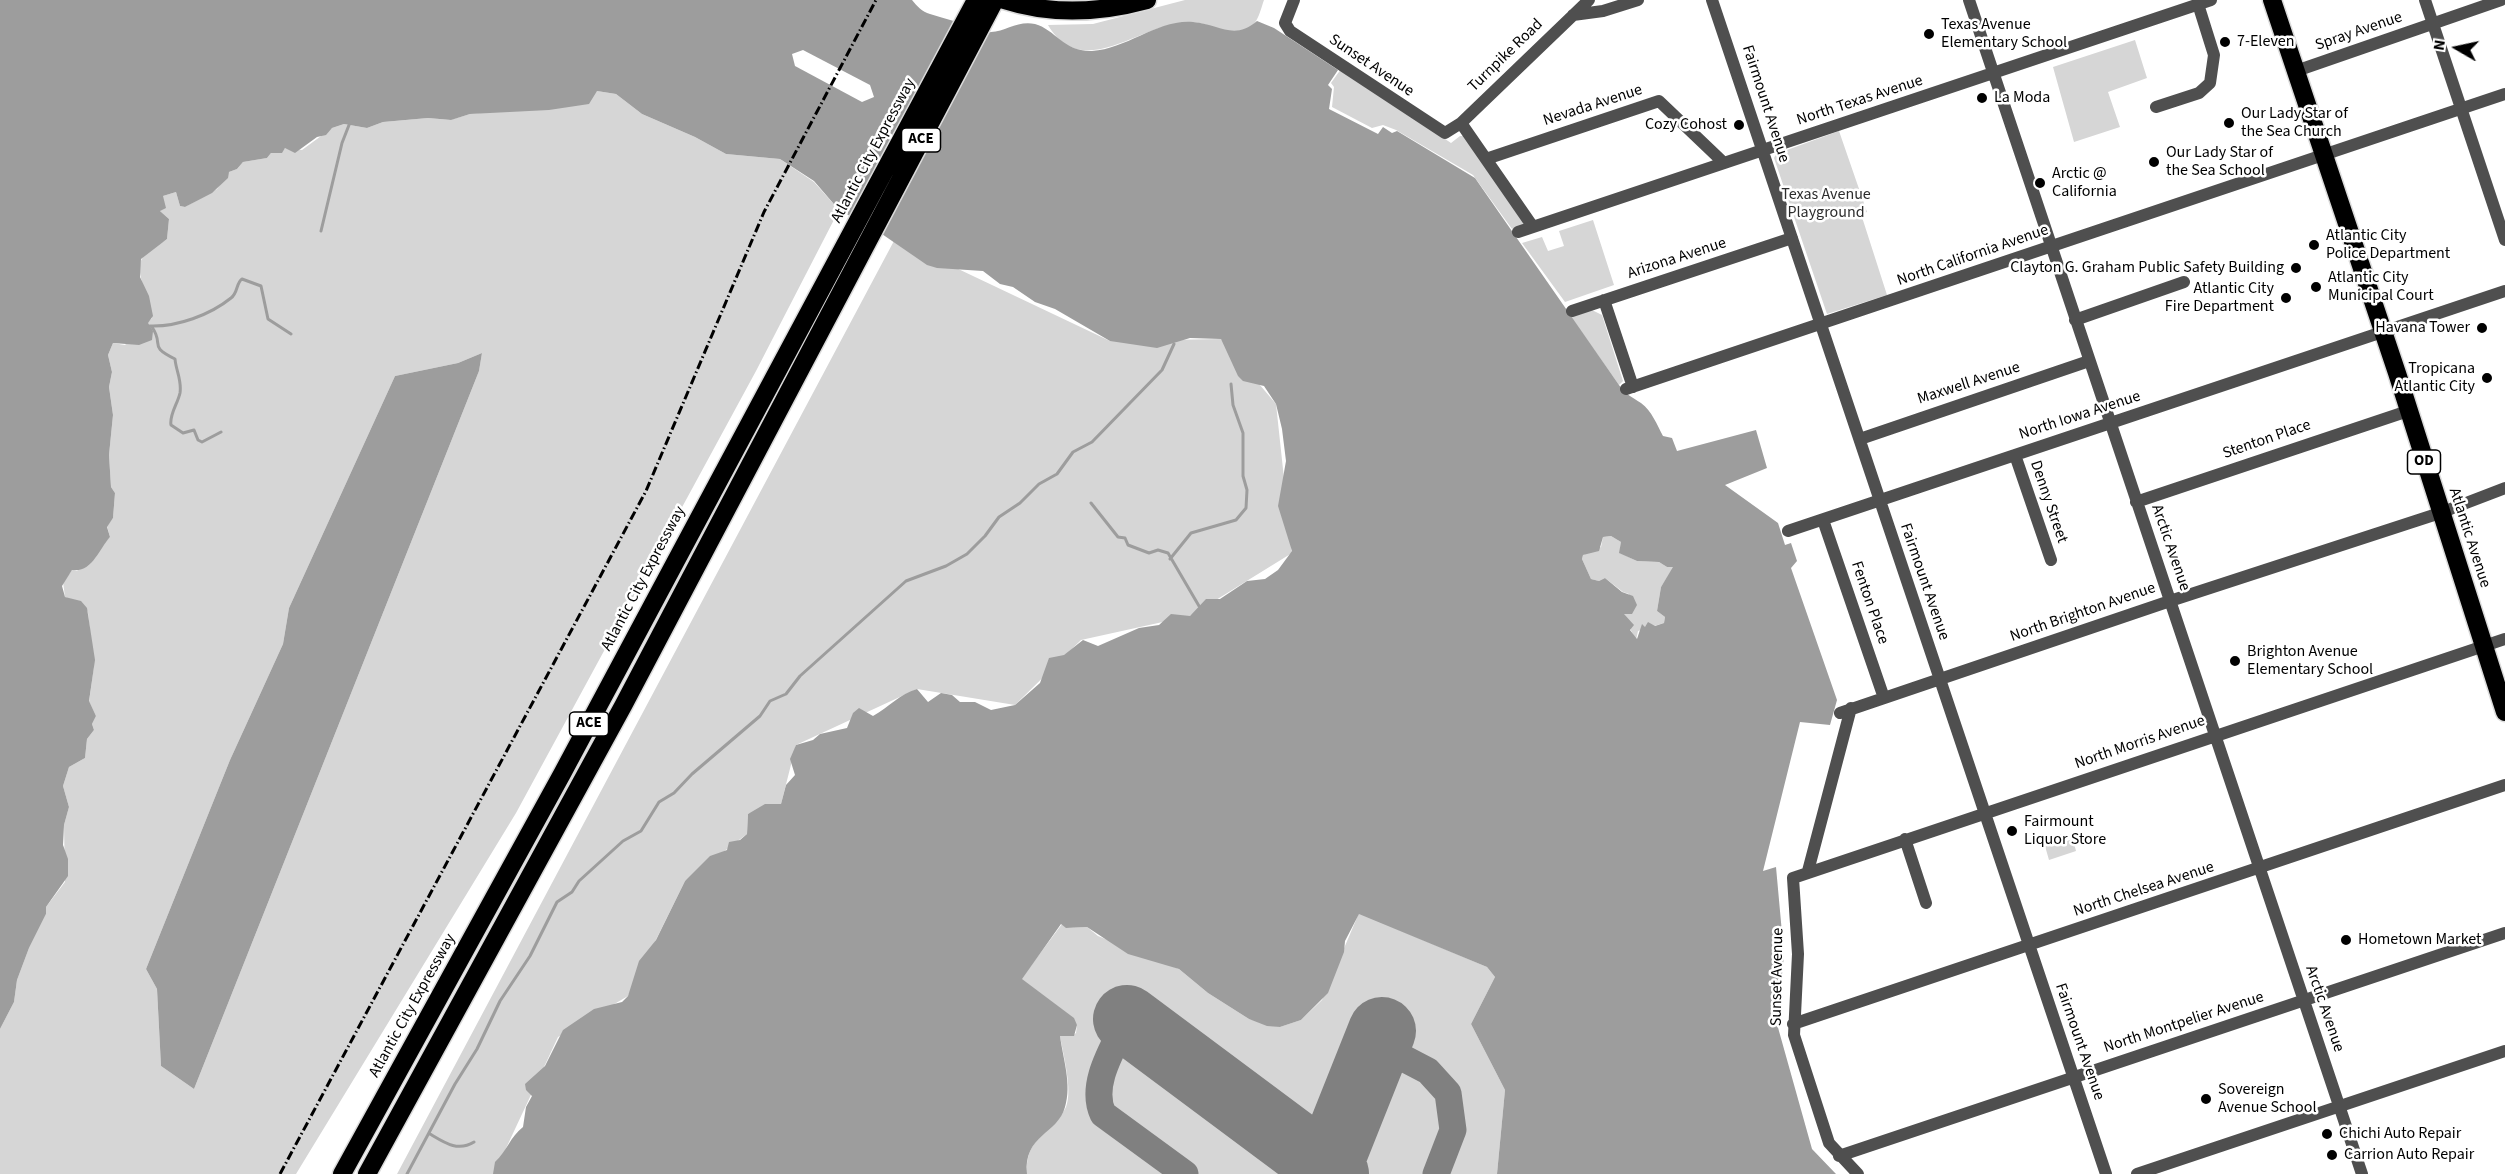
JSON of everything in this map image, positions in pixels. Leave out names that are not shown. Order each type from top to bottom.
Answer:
[{"type":"highway","name":"Atlantic City Expressway","points":[[367,1174],[601,748],[976,0]]},
{"type":"highway","name":"Atlantic City Expressway","points":[[342,1174],[839,275],[995,0]]},
{"type":"highway","points":[[1004,0],[1036,8],[1073,11],[1108,8],[1147,0]]},
{"type":"highway","name":"Atlantic Avenue","points":[[2272,0],[2505,712]]},
{"type":"street","name":"Sunset Avenue","points":[[1294,0],[1286,21],[1286,27],[1290,31],[1445,133]]},
{"type":"street","name":"Turnpike Road","points":[[1445,133],[1461,123],[1588,0]]},
{"type":"street","points":[[1573,15],[1603,11],[1638,0]]},
{"type":"street","name":"Fairmount Avenue","points":[[1712,0],[2106,1174]]},
{"type":"street","name":"Arctic Avenue","points":[[1969,0],[2362,1174]]},
{"type":"street","name":"North Texas Avenue","points":[[1518,232],[1993,75],[2211,0]]},
{"type":"street","points":[[2425,0],[2505,240]]},
{"type":"street","name":"Spray Avenue","points":[[2296,71],[2501,0]]},
{"type":"street","points":[[2156,107],[2199,93],[2210,83],[2214,55],[2198,4]]},
{"type":"street","name":"North California Avenue","points":[[1604,300],[1629,388],[2323,153],[2505,94]]},
{"type":"street","name":"Nevada Avenue","points":[[1486,159],[1659,101],[1724,163]]},
{"type":"street","points":[[1461,123],[1533,227]]},
{"type":"street","name":"Arizona Avenue","points":[[1572,311],[1792,238]]},
{"type":"street","points":[[2075,320],[2184,282]]},
{"type":"street","name":"North Iowa Avenue","points":[[1788,531],[2505,291]]},
{"type":"street","name":"Maxwell Avenue","points":[[1860,439],[2089,361]]},
{"type":"street","name":"Stenton Place","points":[[2136,502],[2408,411]]},
{"type":"street","name":"Denny Street","points":[[2015,455],[2050,560]]},
{"type":"street","name":"North Brighton Avenue","points":[[1846,711],[2170,601],[2440,513],[2505,488]]},
{"type":"street","name":"Fenton Place","points":[[1823,520],[1884,698]]},
{"type":"street","name":"North Morris Avenue","points":[[1808,871],[2505,639]]},
{"type":"street","name":"Sunset Avenue","points":[[1846,711],[1808,871],[1797,875],[1792,882],[1798,954],[1793,1024],[1794,1035],[1829,1143],[1858,1174]]},
{"type":"street","name":"North Chelsea Avenue","points":[[1793,1024],[2505,785]]},
{"type":"street","points":[[1905,839],[1926,903]]},
{"type":"street","name":"North Montpelier Avenue","points":[[1839,1156],[2505,933]]},
{"type":"street","points":[[2137,1174],[2505,1051]]},
{"type":"green space","points":[[1185,0],[1264,0],[1256,21],[1250,28],[1240,32],[1226,31],[1193,22],[1174,24],[1096,50],[1079,49],[1062,42],[1048,25],[1093,24]]},
{"type":"green space","points":[[2135,40],[2147,78],[2108,92],[2120,127],[2074,142],[2053,67]]},
{"type":"green space","points":[[1341,69],[1451,143],[1460,136],[1465,136],[1524,224],[1512,229],[1473,175],[1396,130],[1383,125],[1372,128],[1332,107],[1334,87],[1331,83]]},
{"type":"green space","points":[[597,91],[616,94],[642,114],[695,137],[726,154],[780,159],[814,182],[839,210],[756,371],[516,813],[296,1174],[0,1174],[0,1029],[14,1002],[17,980],[29,948],[46,914],[46,907],[65,882],[64,825],[69,807],[63,786],[69,767],[85,758],[87,739],[94,730],[92,724],[96,716],[89,702],[94,666],[88,613],[82,604],[65,597],[63,582],[72,570],[77,571],[110,537],[107,526],[113,518],[115,493],[111,487],[109,455],[113,415],[109,387],[112,372],[108,355],[113,343],[125,345],[152,318],[141,278],[140,263],[148,251],[167,239],[169,219],[160,211],[163,196],[176,192],[180,206],[185,207],[217,189],[229,172],[237,169],[243,162],[267,158],[271,153],[281,153],[285,148],[302,150],[332,128],[344,124],[367,128],[383,122],[428,118],[450,120],[470,114],[502,111]],"holes":[[[482,353],[479,371],[194,1089],[161,1066],[157,989],[146,969],[230,760],[283,644],[289,608],[395,376],[458,363]]]},
{"type":"green space","name":"Texas Avenue Playground","points":[[1839,131],[1867,212],[1861,214],[1887,295],[1827,314],[1774,158],[1776,154]]},
{"type":"green space","points":[[1593,220],[1614,285],[1565,302],[1522,243],[1542,237],[1548,251],[1564,246],[1559,231]]},
{"type":"green space","points":[[895,239],[1110,341],[1221,339],[1276,404],[1292,553],[1190,616],[1081,640],[1015,705],[917,689],[796,745],[781,804],[748,814],[747,834],[685,881],[628,996],[558,1037],[494,1174],[397,1174]]},
{"type":"green space","points":[[1592,310],[1602,315],[1623,381],[1619,385],[1571,317]]},
{"type":"green space","points":[[1611,536],[1621,542],[1620,553],[1637,561],[1659,562],[1667,567],[1674,567],[1661,587],[1657,611],[1665,617],[1664,623],[1638,631],[1636,640],[1622,613],[1629,594],[1605,578],[1599,581],[1591,579],[1582,559],[1583,555],[1601,547],[1603,537]]},
{"type":"green space","points":[[2061,834],[2064,842],[2073,839],[2076,851],[2049,860],[2043,839]]},
{"type":"green space","points":[[1359,913],[1487,967],[1495,977],[1471,1024],[1505,1090],[1497,1174],[1027,1174],[1030,1151],[1061,1116],[1066,1107],[1068,1082],[1060,1036],[1072,1036],[1076,1033],[1077,1025],[1021,979],[1062,924],[1067,928],[1087,927],[1098,936],[1179,969],[1208,993],[1249,1019],[1280,1027],[1301,1020],[1322,1000]]},
{"type":"shaded area","points":[[0,0],[912,0],[927,13],[988,32],[1023,23],[1035,24],[1074,48],[1092,51],[1118,45],[1155,29],[1180,22],[1202,23],[1233,31],[1249,27],[1257,21],[1274,28],[1338,70],[1328,85],[1332,89],[1329,109],[1378,134],[1383,127],[1392,133],[1397,131],[1475,178],[1619,385],[1648,410],[1663,436],[1672,438],[1677,451],[1756,430],[1767,468],[1725,485],[1778,523],[1785,545],[1791,543],[1797,561],[1791,568],[1837,700],[1830,725],[1800,722],[1763,871],[1776,867],[1784,955],[1777,1024],[1812,1149],[1836,1174],[1497,1174],[1505,1090],[1471,1024],[1495,977],[1487,967],[1359,914],[1345,941],[1344,952],[1328,993],[1301,1020],[1280,1027],[1267,1026],[1249,1019],[1208,993],[1179,969],[1128,954],[1087,927],[1066,928],[1061,924],[1022,979],[1074,1018],[1077,1025],[1074,1036],[1060,1036],[1068,1089],[1065,1107],[1056,1123],[1030,1151],[1027,1174],[493,1174],[495,1162],[523,1127],[526,1107],[532,1096],[526,1090],[525,1084],[545,1066],[563,1030],[594,1009],[622,1002],[628,996],[639,961],[656,940],[685,881],[710,856],[727,850],[729,842],[740,840],[747,834],[748,814],[765,804],[781,804],[786,785],[795,775],[790,759],[796,745],[813,740],[820,734],[847,728],[853,713],[859,708],[873,716],[905,694],[917,689],[928,702],[941,693],[952,695],[960,702],[975,702],[991,710],[1015,705],[1040,683],[1049,658],[1064,655],[1083,640],[1098,646],[1139,628],[1159,625],[1171,614],[1190,616],[1206,599],[1220,599],[1247,581],[1265,579],[1278,570],[1292,551],[1278,506],[1286,461],[1282,429],[1276,404],[1264,386],[1243,381],[1238,376],[1221,339],[1190,338],[1157,348],[1110,341],[1055,309],[1035,302],[1013,287],[1000,284],[983,271],[937,268],[927,265],[879,232],[839,210],[814,181],[780,159],[726,154],[695,137],[642,114],[616,94],[597,91],[589,104],[549,110],[470,114],[451,120],[428,118],[383,122],[367,128],[344,124],[332,128],[326,135],[317,137],[295,153],[285,148],[282,153],[271,153],[267,158],[243,162],[237,169],[229,172],[228,178],[212,193],[185,207],[180,206],[176,192],[163,196],[166,208],[160,211],[169,219],[167,239],[141,259],[140,277],[149,296],[153,316],[148,323],[153,331],[152,340],[139,345],[113,343],[108,355],[112,372],[109,387],[113,415],[109,455],[111,487],[115,493],[113,518],[107,527],[110,537],[90,564],[79,570],[72,570],[62,586],[65,597],[81,601],[87,608],[95,660],[89,701],[96,716],[92,724],[94,730],[87,739],[85,758],[69,767],[63,786],[69,807],[64,825],[63,845],[68,859],[68,876],[46,907],[46,914],[29,948],[17,980],[14,1002],[0,1029]],"holes":[[[1611,536],[1621,542],[1619,553],[1637,561],[1659,562],[1667,567],[1673,567],[1661,587],[1657,611],[1665,617],[1664,623],[1655,626],[1648,622],[1645,627],[1642,624],[1637,639],[1630,630],[1634,625],[1624,614],[1632,614],[1637,605],[1633,596],[1622,592],[1605,578],[1599,581],[1591,579],[1582,559],[1583,555],[1599,551],[1603,537]]]},
{"type":"shaded area","points":[[482,353],[479,371],[194,1089],[161,1066],[157,989],[146,969],[230,760],[283,644],[289,608],[395,376],[458,363]]},
{"type":"pier","points":[[803,50],[870,85],[874,97],[862,102],[795,66],[792,54]]},
{"type":"waterway","points":[[321,231],[342,143],[349,125]]},
{"type":"waterway","points":[[150,326],[182,322],[213,310],[233,296],[242,279],[261,286],[268,319],[291,334]]},
{"type":"waterway","points":[[152,327],[161,351],[175,359],[180,380],[180,393],[171,417],[171,425],[183,433],[194,430],[198,440],[202,442],[221,432]]},
{"type":"waterway","points":[[407,1174],[455,1084],[477,1049],[500,1001],[530,956],[557,902],[572,892],[579,881],[623,841],[641,831],[659,802],[674,793],[692,774],[760,716],[770,701],[786,694],[800,676],[906,581],[946,566],[967,554],[985,536],[999,517],[1020,503],[1039,484],[1057,474],[1073,452],[1092,442],[1162,370],[1174,344]]},
{"type":"waterway","points":[[1170,559],[1191,533],[1236,520],[1246,508],[1243,433],[1233,405],[1231,384]]},
{"type":"waterway","points":[[1091,503],[1118,537],[1125,538],[1128,545],[1149,553],[1158,550],[1168,553],[1199,606]]},
{"type":"waterway","points":[[430,1134],[457,1146],[474,1142]]},
{"type":"taxiway","points":[[1127,1019],[1110,1053],[1101,1078],[1099,1102],[1103,1114],[1185,1174]]},
{"type":"taxiway","points":[[1371,1060],[1405,1059],[1428,1071],[1448,1093],[1453,1130],[1436,1174]]},
{"type":"runway","points":[[1127,1019],[1335,1174]]},
{"type":"runway","points":[[1325,1174],[1382,1031]]},
{"type":"railway","points":[[280,1174],[646,491],[764,212],[876,0]]},
{"type":"place","name":"Texas Avenue Elementary School","points":[[1929,34]]},
{"type":"place","name":"7-Eleven","points":[[2225,42]]},
{"type":"place","name":"La Moda","points":[[1982,98]]},
{"type":"place","name":"Our Lady Star of the Sea Church","points":[[2229,123]]},
{"type":"place","name":"Cozy Cohost","points":[[1739,125]]},
{"type":"place","name":"Our Lady Star of the Sea School","points":[[2154,162]]},
{"type":"place","name":"Arctic @ California","points":[[2040,183]]},
{"type":"place","name":"Atlantic City Police Department","points":[[2314,245]]},
{"type":"place","name":"Clayton G. Graham Public Safety Building","points":[[2296,268]]},
{"type":"place","name":"Atlantic City Municipal Court","points":[[2316,287]]},
{"type":"place","name":"Atlantic City Fire Department","points":[[2286,298]]},
{"type":"place","name":"Havana Tower","points":[[2482,328]]},
{"type":"place","name":"Tropicana Atlantic City","points":[[2487,378]]},
{"type":"place","name":"Brighton Avenue Elementary School","points":[[2235,661]]},
{"type":"place","name":"Fairmount Liquor Store","points":[[2012,831]]},
{"type":"place","name":"Hometown Market","points":[[2346,940]]},
{"type":"place","name":"Sovereign Avenue School","points":[[2206,1099]]},
{"type":"place","name":"Chichi Auto Repair","points":[[2327,1134]]},
{"type":"place","name":"Carrion Auto Repair","points":[[2332,1155]]}]
